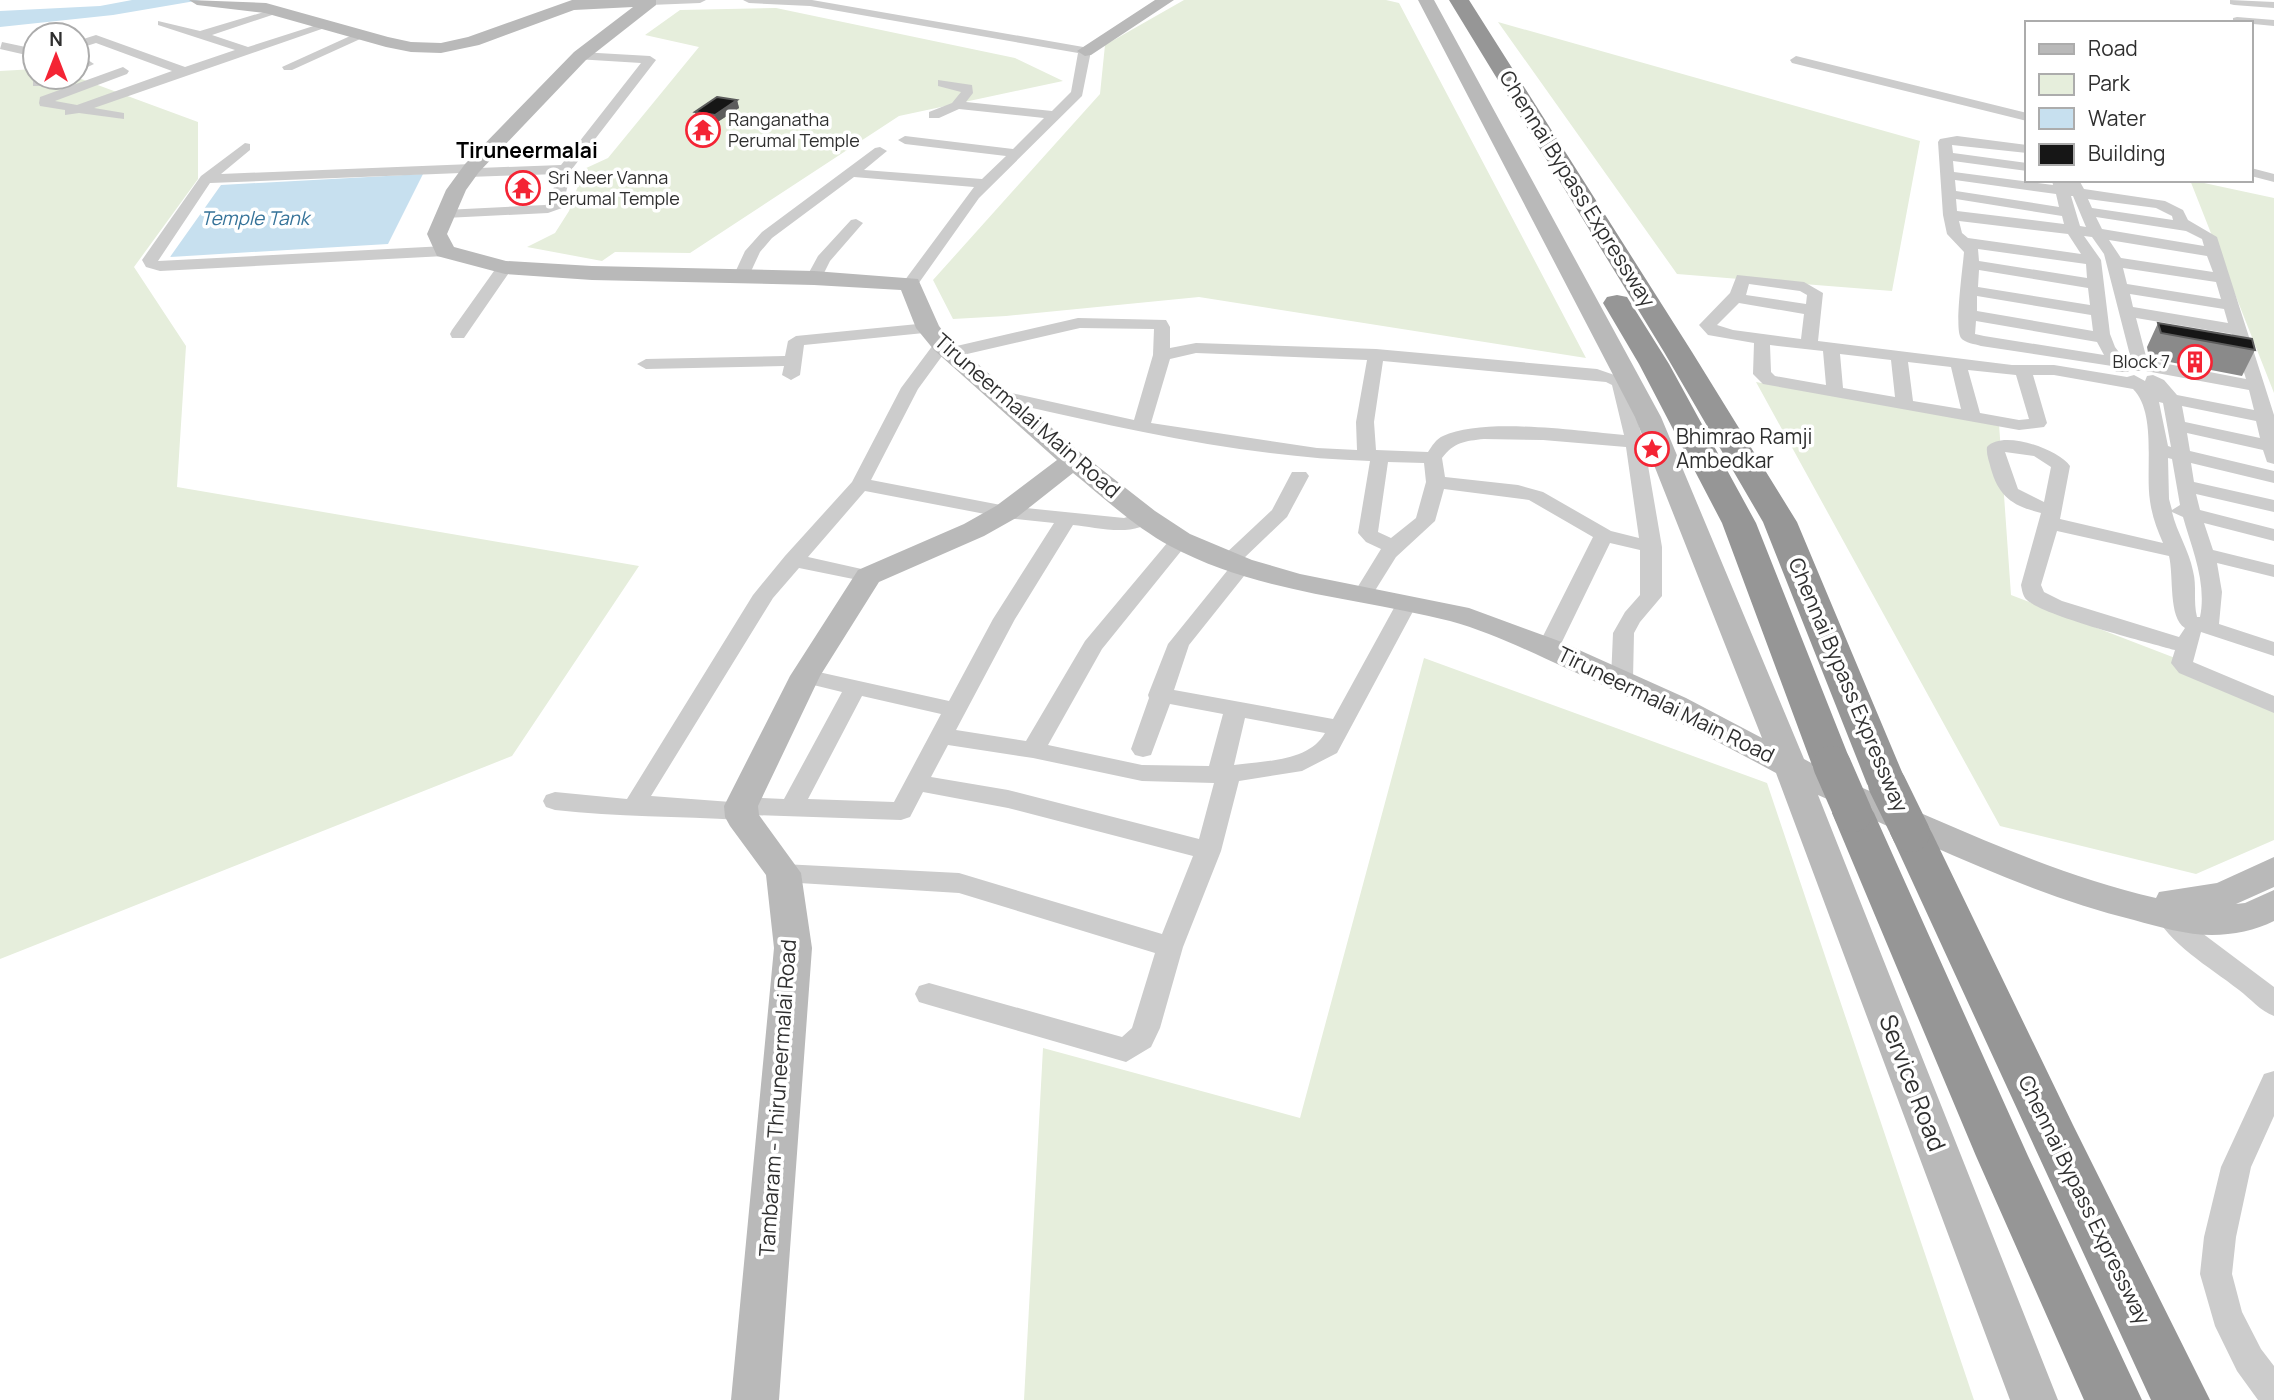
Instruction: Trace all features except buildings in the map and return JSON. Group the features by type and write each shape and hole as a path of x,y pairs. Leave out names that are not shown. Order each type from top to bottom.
{"highway":[{"name":"Chennai Bypass Expressway","path":"1443,4 1654,364 1739,523 1832,765 1911,833 2055,1141 2181,1400"},
{"name":"Chennai Bypass Expressway","path":"1443,4 1678,352 1780,522 1870,798 2002,1156 2113,1400"}],"main road":[{"path":"1085,51 1167,0"},
{"path":"204,1 278,11 411,47 441,48 473,41 572,5 650,2"},
{"path":"650,2 580,56 470,170 456,190 438,234 444,251 505,267 910,284"},
{"name":"Service Road","path":"1443,4 1648,417 1647,443 1790,766 2034,1400"},
{"name":"Tiruneermalai Main Road","path":"910,284 941,342 1073,460 1145,517 1180,540 1236,563 1295,582 1364,593 1459,614 1548,648 1622,679 1825,785 2048,880 2102,899 2164,908 2212,921 2252,916 2274,904"},
{"path":"741,808 805,676 868,576 974,530 1006,512 1073,460"},
{"name":"Tambaram - Thiruneermalai Road","path":"741,808 742,817 783,873 793,948 755,1400"},
{"name":"Tiruneermalai Main Road","path":"2164,908 2228,895 2274,870"}],"street":[{"path":"650,2 700,0"},
{"path":"749,0 810,3 1085,51 1077,93 974,195 910,284"},
{"path":"2237,21 2234,1 2274,5"},
{"path":"201,35 278,11"},
{"path":"2253,22 2274,23"},
{"path":"162,23 246,50"},
{"path":"76,110 246,50 335,26"},
{"path":"225,67 335,26"},
{"path":"288,67 363,35"},
{"path":"91,41 96,39 185,71"},
{"path":"2,46 21,50"},
{"path":"445,214 553,208 557,205 565,169 650,60 580,56"},
{"path":"1796,60 2025,117"},
{"path":"119,116 76,110 45,103 44,100 123,71"},
{"path":"942,83 968,88 958,105"},
{"path":"934,115 958,105 1054,116"},
{"path":"905,140 1016,153"},
{"path":"2025,149 1951,140 1945,142 1950,215 1955,234 1971,248 1967,334 1974,340 2086,359 2136,375"},
{"path":"245,147 206,179 150,260 152,264 444,251"},
{"path":"741,277 753,251 767,235 880,151"},
{"path":"1946,156 2025,166"},
{"path":"206,179 565,169"},
{"path":"852,173 985,184"},
{"path":"2253,173 2274,178"},
{"path":"1947,174 2025,182"},
{"path":"2028,182 2068,186 2165,205 2178,213 2180,221 2188,227 2209,237 2258,387 2267,418 2272,452 2175,425"},
{"path":"2068,186 2086,211 2115,262 2132,337 2136,375 2159,450 2161,506 2166,528 2184,575 2183,602 2187,620 2274,649"},
{"path":"2068,186 2069,213 2074,232 2095,273 2104,338 2136,375 2171,400 2267,418"},
{"path":"1949,194 2069,213"},
{"path":"2086,211 2188,227"},
{"path":"1950,215 2097,233 2214,252"},
{"path":"814,278 823,259 856,223"},
{"path":"1962,242 2095,273 2121,284 2230,305"},
{"path":"2115,262 2224,279"},
{"path":"1972,264 2095,273"},
{"path":"458,334 505,267"},
{"path":"1809,345 1815,293 1812,290 1755,278 1743,278 1737,298 1707,325 1708,329 1771,340 1809,345 1831,347 2022,371 2054,370 2136,375 2258,387"},
{"path":"1969,290 2099,311"},
{"path":"1779,310 1764,378 2019,425 2038,423 2022,371"},
{"path":"2126,311 2238,330"},
{"path":"1967,314 2104,338"},
{"path":"646,364 792,368 796,341 941,342 1065,328 1078,323 1141,323 1163,327 1162,355 1141,427"},
{"path":"2132,337 2157,341"},
{"path":"649,806 640,801 639,796 764,595 792,559 837,514 860,484 910,388 941,342"},
{"path":"1831,347 1835,392"},
{"path":"1162,355 1196,348 1376,354 1597,374 1620,383 1647,443 1652,547 1651,596 1625,623 1620,643 1622,679"},
{"path":"2222,353 2248,358"},
{"path":"1376,354 1365,422 1374,456 1368,533 1394,547"},
{"path":"1899,356 1905,404"},
{"path":"1958,363 1972,416"},
{"path":"998,395 1141,427 1317,454 1433,458"},
{"path":"2171,400 2185,486 2204,554 2212,598 2209,623 2198,624"},
{"path":"1364,593 1378,565 1410,530 1425,521 1436,482 1433,458 1448,441 1476,434 1647,443"},
{"path":"2159,450 2274,477"},
{"path":"1143,749 1159,695 1179,644 1236,563 1280,513 1299,476"},
{"path":"1436,482 1518,491 1536,496 1604,536 1652,547"},
{"path":"860,484 1006,512 1126,524 1145,517"},
{"path":"2185,486 2274,506"},
{"path":"2161,506 2274,535"},
{"path":"2177,552 2051,517 2031,584 2035,596 2055,606 2187,647"},
{"path":"555,801 614,808 649,806 901,811 1004,619 1067,519"},
{"path":"1548,648 1604,536"},
{"path":"1033,750 1093,646 1180,540"},
{"path":"2204,554 2274,571"},
{"path":"792,559 868,576"},
{"path":"943,736 1033,750 1142,773 1224,774 1294,765 1329,747 1407,603"},
{"path":"2198,624 2182,663 2187,668 2274,705"},
{"path":"805,676 956,710"},
{"path":"791,809 856,687"},
{"path":"1159,695 1341,728"},
{"path":"929,994 1126,1050 1141,1039 1170,947 1208,850 1236,709"},
{"path":"917,783 1008,799 1208,850"},
{"path":"783,873 959,883 1170,947"},
{"path":"2164,908 2178,928 2250,983 2274,1005"},
{"path":"2274,1083 2236,1167 2220,1237 2216,1274 2224,1306 2249,1360 2274,1394"}],"green space":[{"path":"1184,0 1386,0 1399,3 1586,358 1199,297 953,319 933,280 1100,94 1105,45"},
{"path":"776,8 1015,58 1063,81 899,116 690,253 615,252 602,261 527,247 555,233 569,211 584,169 608,158 699,47 645,35 680,10"},
{"path":"1498,22 1920,141 1892,291 1677,274"},
{"path":"21,70 21,91 91,91 91,83 198,122 198,179 134,267 186,346 177,487 639,566 512,756 0,959 0,71"},
{"path":"2191,182 2274,198 2274,393"},
{"path":"1756,382 1999,424 2011,595 2274,696 2274,840 2196,874 2000,826"},
{"path":"1424,658 1767,783 1974,1400 1024,1400 1043,1048 1300,1118"}],"water":[{"path":"132,0 201,0 113,15 56,21 21,21 21,25 0,27 0,11 100,6"},
{"name":"Temple Tank","path":"423,174 388,244 170,257 221,185"}],"place":[{"name":"Ranganatha Perumal Temple","path":"703,130"},
{"name":"Sri Neer Vanna Perumal Temple","path":"523,188"},
{"name":"Block 7","path":"2195,362"},
{"name":"Bhimrao Ramji Ambedkar","path":"1652,449"}],"district":[{"name":"Tiruneermalai","path":"527,151"}]}
